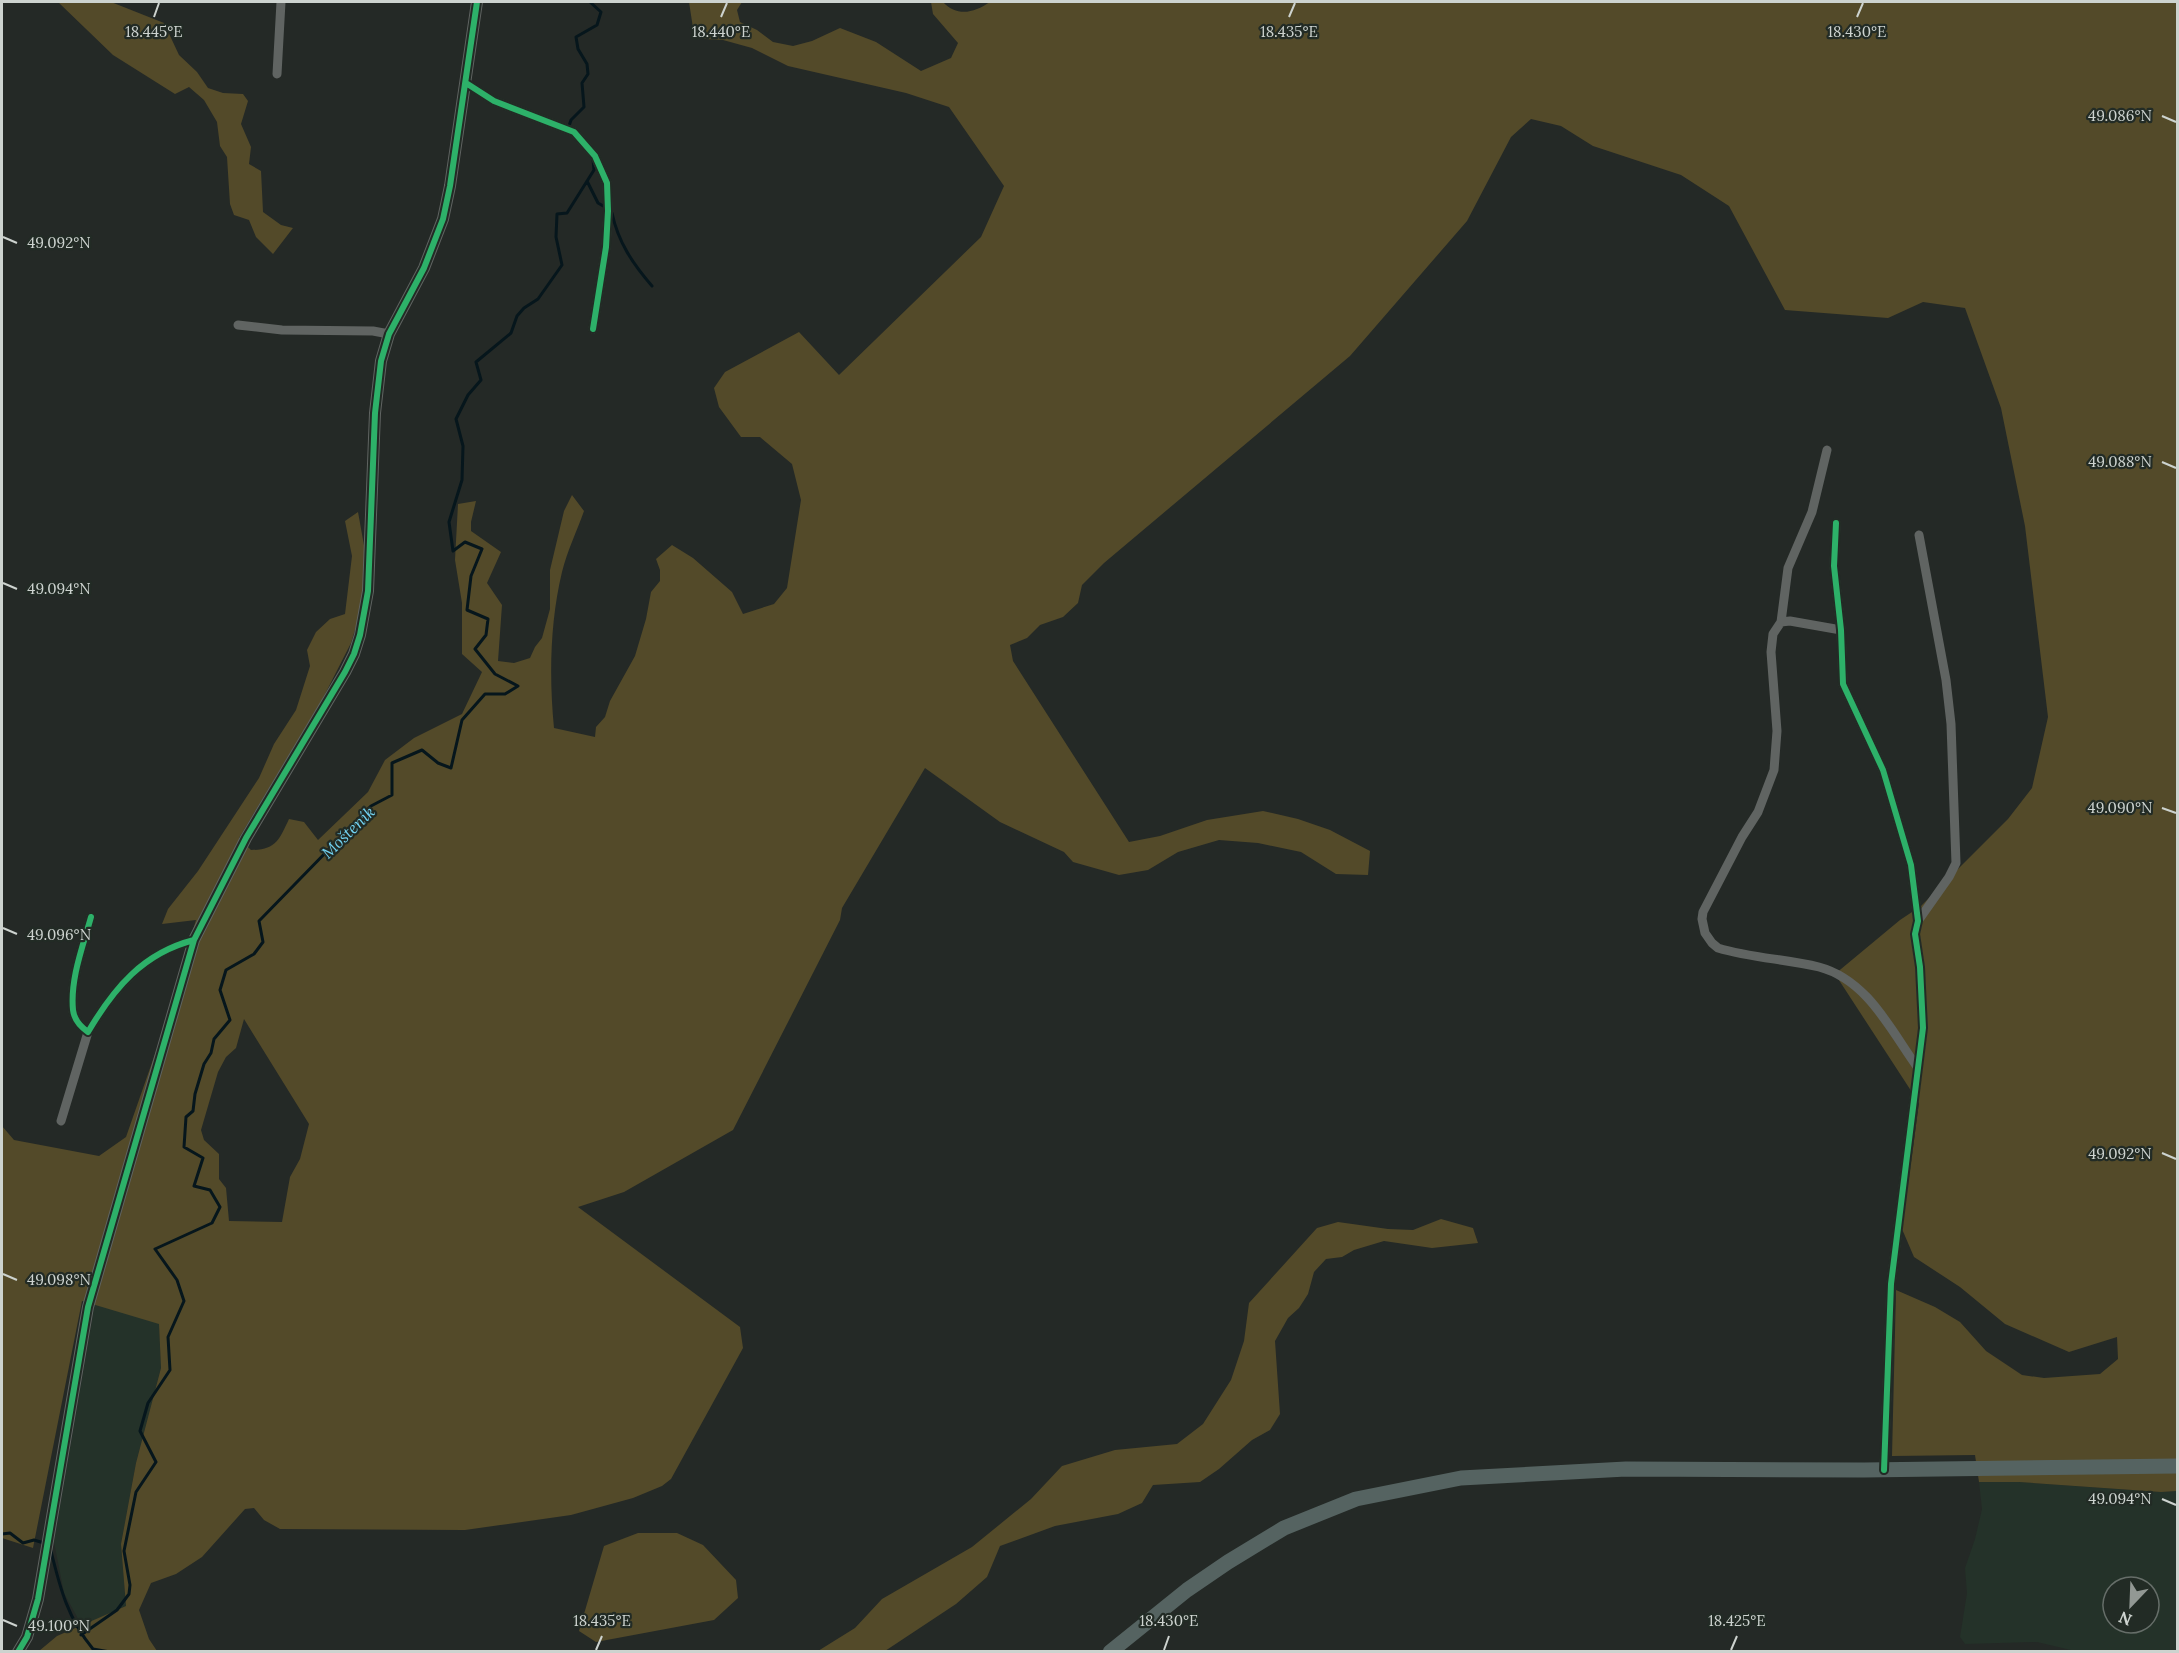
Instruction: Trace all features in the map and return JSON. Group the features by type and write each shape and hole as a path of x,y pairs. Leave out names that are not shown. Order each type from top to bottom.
{"main road":[{"path":"1110,1652 1187,1590 1284,1528 1356,1499 1461,1478 1626,1469 1884,1470 2178,1466"}],"street":[{"path":"277,74 281,2"},
{"path":"18,1652 27,1637 36,1608 49,1544 88,1307 194,939 246,838 354,654 360,635 368,591 376,400 381,362 389,334 424,268 440,229 450,186 477,2"},
{"path":"466,83 494,101 570,131 595,156 607,183 608,209 606,247 592,329"},
{"path":"238,325 282,330 373,331 389,334"},
{"path":"1827,450 1812,512 1788,568 1781,622 1773,634 1771,652 1777,731 1774,770 1758,812 1742,837 1703,912 1703,927 1708,938 1718,948 1822,968 1850,982 1862,992 1884,1019 1918,1068"},
{"path":"1836,523 1834,566 1841,630 1843,684 1883,770 1911,865 1918,921 1915,934 1920,967 1923,1028 1891,1284 1884,1470"},
{"path":"1918,921 1949,877 1956,863 1952,724 1919,535"},
{"path":"1781,622 1790,621 1841,630"},
{"path":"88,1032 80,1026 73,1011 75,977 91,917"},
{"path":"61,1121 88,1032 115,991 135,970 173,945 194,939"}],"shaded area":[{"path":"58,2 111,2 164,23 179,55 197,72 208,88 223,93 243,94 248,101 241,124 251,147 249,164 261,171 263,212 281,225 293,228 273,254 256,237 249,220 234,215 230,204 227,157 220,146 217,122 204,100 189,87 175,94 113,55"},
{"path":"689,2 742,2 737,10 740,22 757,30 773,42 793,46 812,41 840,28 876,42 921,71 951,58 958,43 933,14 931,2 943,2 954,10 966,12 978,9 990,2 2177,2 2177,1491 2161,1492 2019,1482 1979,1482 1975,1455 1892,1456 1896,1290 1935,1307 1960,1322 1986,1351 2022,1375 2044,1378 2100,1374 2118,1359 2117,1337 2069,1352 2005,1324 1960,1287 1914,1257 1902,1229 1919,1103 1835,974 1900,920 1921,906 2008,819 2032,788 2048,717 2025,526 2001,408 1965,308 1923,302 1888,318 1785,310 1729,206 1681,175 1593,146 1561,126 1531,119 1511,137 1467,221 1350,356 1104,563 1082,585 1078,603 1063,617 1040,625 1027,638 1010,645 1013,661 1129,842 1160,836 1207,820 1263,811 1298,819 1330,830 1370,851 1368,875 1336,874 1301,852 1258,843 1219,840 1178,852 1148,870 1119,875 1073,862 1064,852 1000,822 925,768 842,908 840,920 733,1130 624,1192 578,1207 740,1327 743,1348 671,1479 662,1486 633,1498 571,1515 465,1530 280,1529 264,1520 254,1508 245,1509 202,1557 176,1574 151,1583 139,1610 149,1639 157,1651 39,1651 57,1636 126,1606 121,1544 136,1463 161,1368 159,1324 82,1301 33,1548 2,1538 2,1126 14,1140 99,1156 126,1137 162,1034 196,920 162,924 168,909 198,871 259,778 274,744 296,710 310,666 307,650 316,632 330,619 345,614 352,556 345,521 358,512 367,562 364,600 351,643 322,700 239,838 251,850 266,848 276,842 289,819 304,822 318,840 368,792 385,760 414,738 462,714 482,672 462,654 462,603 455,560 458,504 476,501 471,531 501,552 487,583 502,605 498,661 514,663 530,658 542,638 550,609 550,570 564,511 572,495 584,511 564,564 555,610 551,669 554,728 595,737 596,727 605,717 610,701 635,656 651,592 660,581 660,570 656,559 672,545 693,558 732,592 743,614 774,604 787,588 801,500 792,464 760,437 741,437 719,407 714,388 725,372 799,332 839,375 981,237 1004,186 949,107 906,93 788,66 752,48 723,40 705,39 693,28","holes":["244,1019 309,1124 300,1159 290,1177 282,1222 229,1221 226,1188 219,1179 219,1154 204,1140 201,1130 218,1072 226,1057 236,1048"]},
{"path":"1441,1219 1473,1228 1478,1243 1432,1248 1384,1241 1354,1250 1342,1257 1326,1259 1314,1272 1308,1294 1299,1308 1288,1318 1275,1341 1280,1414 1270,1430 1252,1440 1219,1469 1200,1482 1153,1485 1142,1503 1118,1514 1055,1526 1000,1546 987,1577 956,1604 885,1651 818,1651 855,1628 882,1599 972,1547 1031,1499 1062,1466 1115,1450 1177,1444 1203,1424 1231,1380 1244,1341 1249,1303 1317,1228 1338,1222 1413,1230"},
{"path":"95,1303 159,1323 161,1368 136,1463 121,1544 126,1606 82,1626 64,1593 54,1542"},
{"path":"1979,1482 2019,1482 2161,1492 2177,1491 2177,1651 2075,1651 2037,1642 1965,1644 1960,1637 1967,1593 1965,1568 1982,1509"},
{"path":"638,1533 677,1533 703,1545 736,1580 738,1598 714,1620 596,1642 579,1631 604,1546"}],"waterway":[{"name":"Mošteník","path":"571,128 569,126 571,120 584,107 582,83 588,74 587,64 578,49 576,37 597,25 601,12 590,2"},
{"name":"Mošteník","path":"81,1635 117,1610 129,1594 130,1585 124,1551 136,1492 156,1462 140,1431 148,1403 170,1370 168,1337 184,1301 177,1280 155,1249 212,1223 220,1207 210,1190 194,1186 203,1158 184,1147 186,1117 193,1111 195,1094 204,1064 211,1053 214,1039 230,1020 220,990 226,970 254,954 263,942 259,921 371,806 392,795 392,763 422,750 438,763 451,768 462,720 485,694 505,694 518,686 495,674 475,649 486,635 488,619 467,610 471,576 482,549 465,542 453,551 449,522 462,480 463,446 456,419 468,395 481,380 476,362 511,333 517,316 524,308 538,299 562,265 556,237 557,214 567,213 594,170 593,159"},
{"path":"587,181 598,203 605,207"},
{"path":"612,213 618,234 627,252 652,286"},
{"path":"2,1534 10,1533 23,1543 34,1540 44,1543"},
{"path":"51,1551 71,1615 84,1638 93,1649 110,1652"}],"cycle path":[{"path":"18,1652 27,1637 38,1599 88,1307 194,940 246,838 345,672 360,635 368,591 375,413 381,361 389,334 424,268 443,219 450,186 477,2"},
{"path":"466,83 494,101 574,132 595,156 607,183 608,211 606,247 593,329"},
{"path":"1836,523 1834,566 1841,630 1843,684 1883,770 1911,865 1918,921 1915,934 1920,967 1923,1028 1891,1284 1884,1470"},
{"path":"91,917 73,986 75,1017 88,1032 108,1001 132,974 160,954 194,940"}]}
